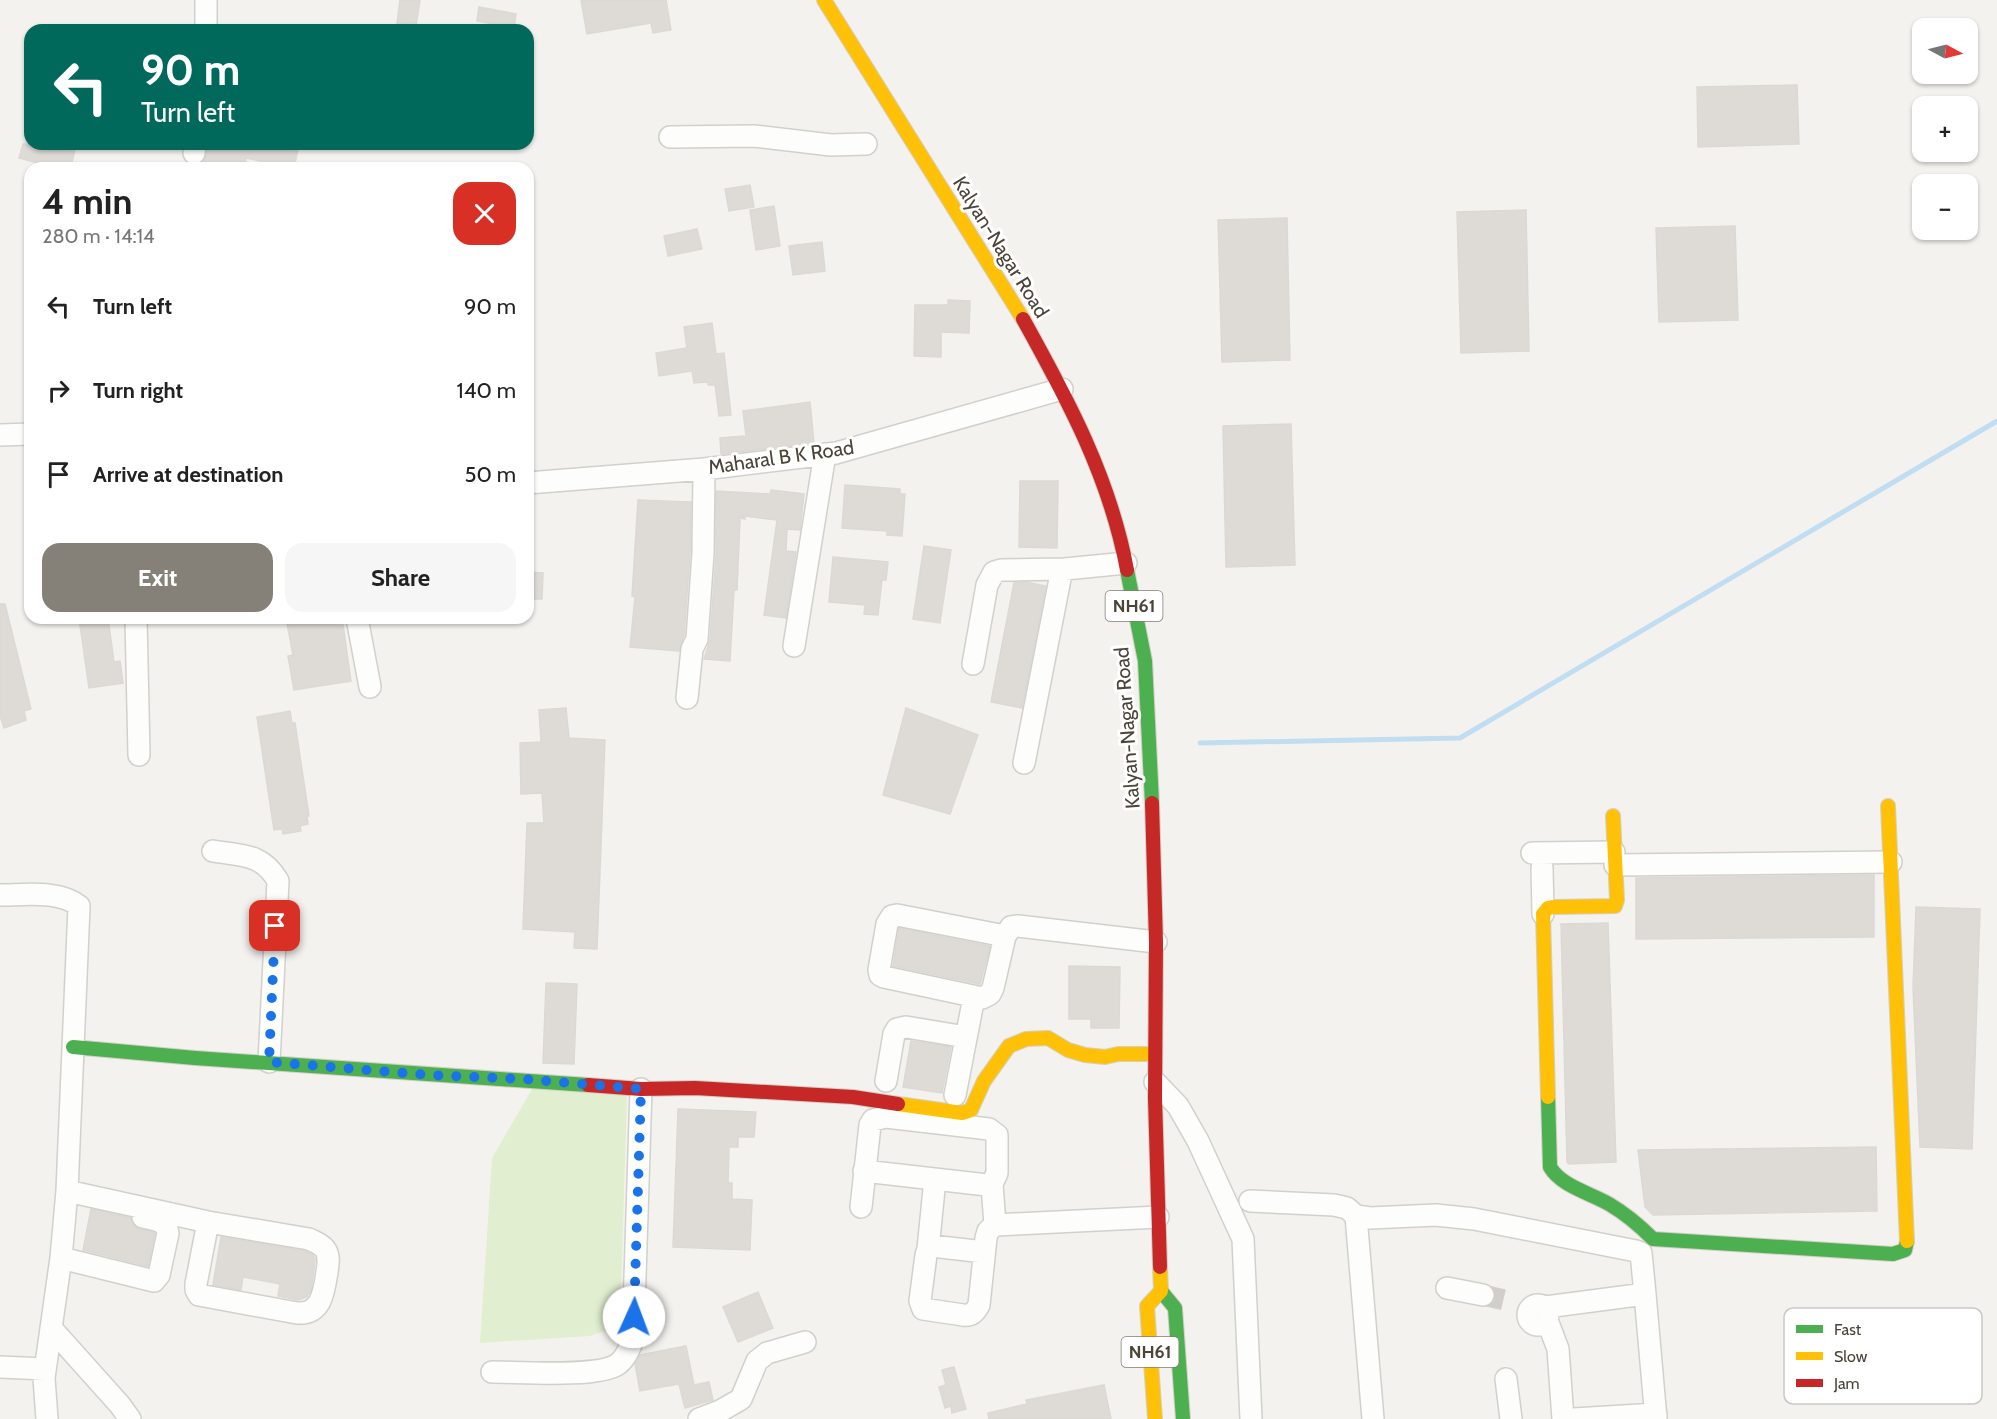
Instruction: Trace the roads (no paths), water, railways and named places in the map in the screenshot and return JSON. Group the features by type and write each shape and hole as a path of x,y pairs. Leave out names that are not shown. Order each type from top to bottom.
{"main road":[{"name":"Kalyan-Nagar Road","path":"824,0 1014,302 1062,389 1103,479 1126,563 1145,661 1152,800 1156,942 1155,1082 1161,1291"},
{"path":"1613,816 1617,900 1615,906 1554,907 1548,908 1544,914 1550,1167 1555,1176 1608,1203 1634,1220 1653,1239 1893,1254 1905,1250 1907,1239 1888,806"},
{"path":"73,1047 641,1089 695,1088 853,1097 962,1113 971,1110 984,1081 1010,1046 1026,1039 1048,1038 1068,1050 1085,1055 1105,1057 1118,1054 1155,1054"},
{"path":"1161,1291 1175,1308 1183,1419"},
{"name":"NH61","path":"1155,1419 1147,1306 1161,1291"}],"street":[{"path":"206,0 206,24"},
{"path":"670,137 754,136 831,145 866,144"},
{"name":"Maharal B K Road","path":"534,483 704,469 836,453 1062,389"},
{"path":"0,435 24,434"},
{"path":"794,646 825,454"},
{"path":"687,698 692,650 697,639 703,553 704,469"},
{"path":"973,664 987,585 994,572 1065,569 1126,563"},
{"path":"1024,763 1061,574 1065,569"},
{"path":"136,624 139,755"},
{"path":"358,624 370,687"},
{"path":"213,851 261,860 271,869 278,881 269,1062"},
{"path":"1544,914 1537,861 1614,858 1891,862"},
{"path":"0,895 55,896 71,899 79,906 66,1197 62,1258 45,1369 47,1419"},
{"path":"1005,936 897,915 889,918 880,975 982,998 990,994 1005,936 1011,927 1156,942"},
{"path":"955,1095 974,997"},
{"path":"886,1081 894,1034 897,1029 906,1027 966,1037"},
{"path":"1155,1082 1178,1106 1198,1141 1243,1239 1251,1419"},
{"path":"492,1372 598,1372 617,1364 627,1353 633,1340 641,1089"},
{"path":"861,1207 870,1125 878,1118 886,1117 994,1131 997,1135 997,1173 992,1184 995,1225"},
{"path":"864,1171 992,1184"},
{"path":"935,1179 921,1305 923,1310 963,1316 969,1316 975,1312 979,1305 988,1231 995,1225 1158,1217"},
{"path":"66,1197 309,1239 319,1243 326,1250 328,1258 323,1297 318,1305 311,1312 304,1314 199,1295 196,1284 208,1222"},
{"path":"62,1258 154,1281 159,1275 168,1233 164,1222 66,1197"},
{"path":"1250,1201 1334,1205 1347,1208 1356,1216 1370,1218 1436,1215 1474,1219 1641,1253 1656,1417 1574,1419"},
{"path":"1356,1216 1373,1419"},
{"path":"928,1249 932,1246 984,1252"},
{"path":"1447,1288 1483,1295"},
{"path":"1563,1419 1558,1349 1535,1309 1645,1294"},
{"path":"51,1328 120,1404 130,1419"},
{"path":"699,1419 741,1400 757,1361 767,1353 805,1342"},
{"path":"0,1367 45,1369"},
{"path":"33,1419 32,1386 37,1376 45,1369"},
{"path":"1506,1379 1510,1419"}],"waterway":[{"path":"1200,743 1460,738 1997,421"}],"tunnel":[{"path":"1483,1295 1513,1302"}]}
